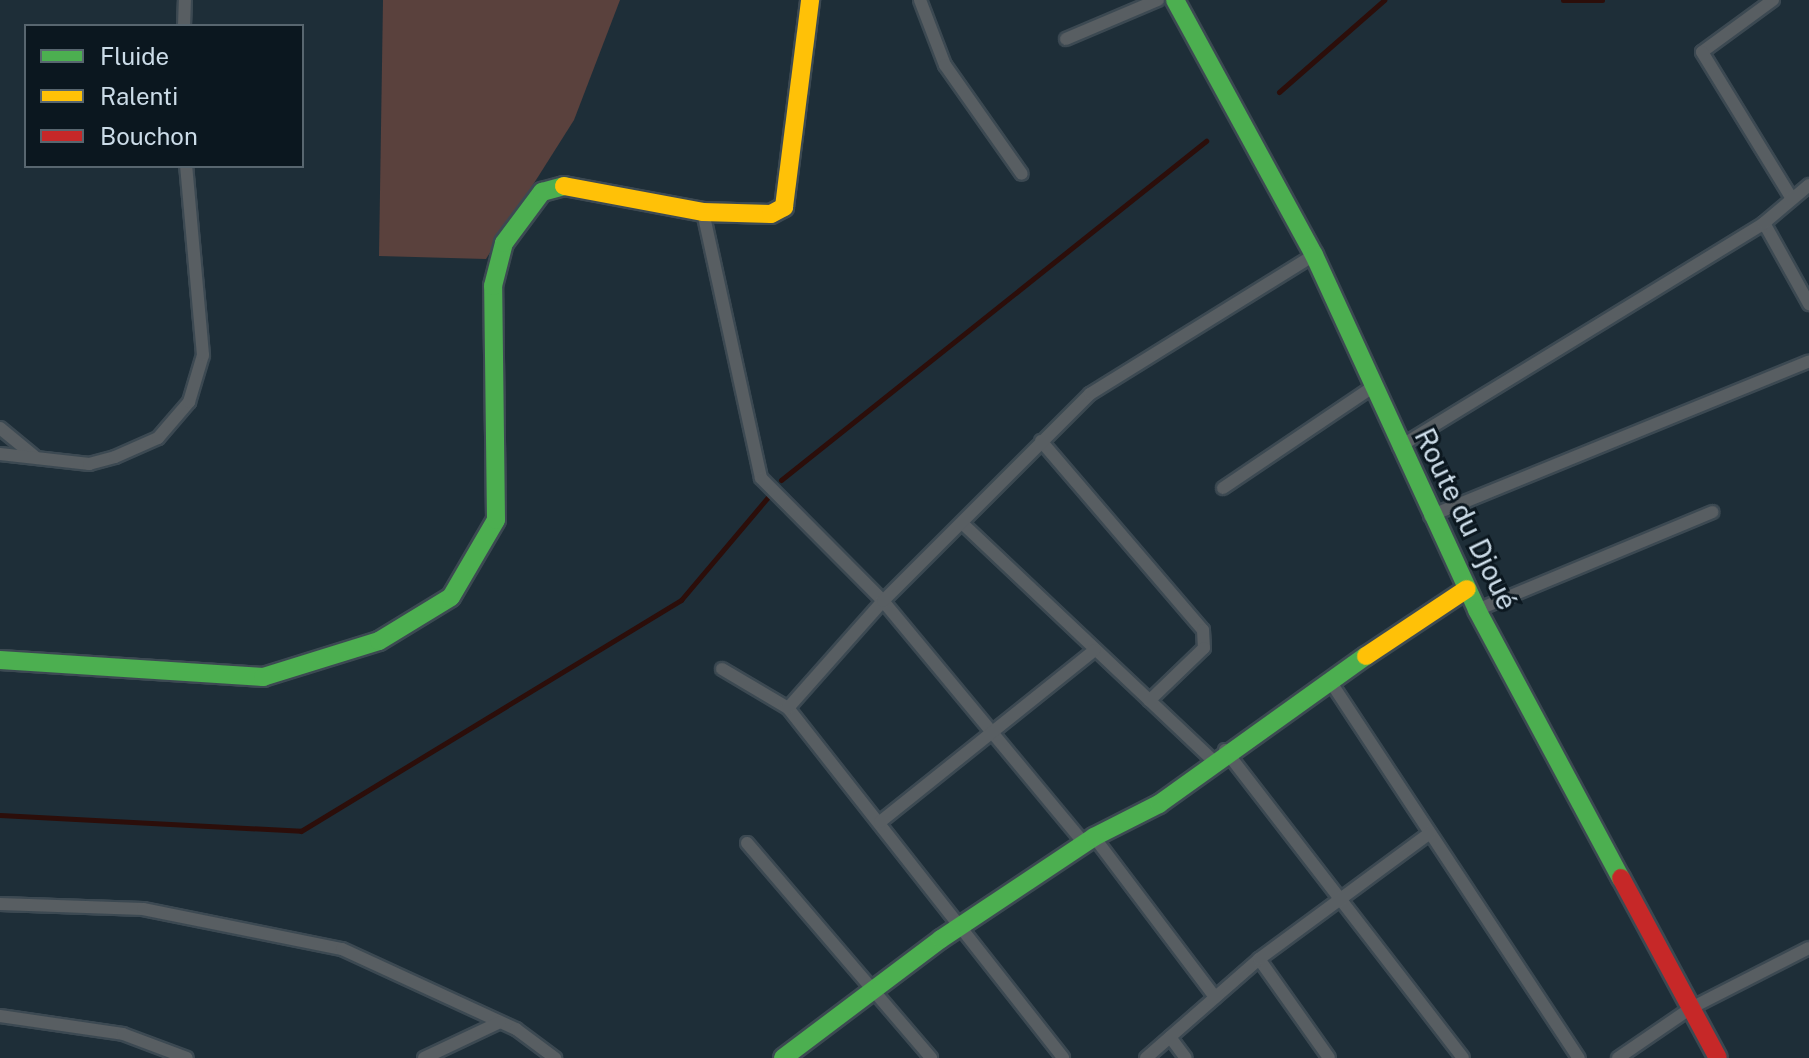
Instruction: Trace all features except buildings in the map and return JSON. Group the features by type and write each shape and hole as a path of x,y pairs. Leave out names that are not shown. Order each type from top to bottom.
{"street":[{"path":"184,24 185,0"},
{"path":"0,660 263,677 379,641 421,620 451,597 496,520 493,286 504,243 542,192 558,185 703,212 771,214 791,193 810,0"},
{"path":"920,0 945,65 1022,174"},
{"path":"1066,39 1158,0"},
{"name":"Route du Djoué","path":"1175,0 1314,255 1371,388 1477,610 1718,1058"},
{"path":"1773,0 1712,40 1703,63 1792,199"},
{"path":"0,454 89,464 135,451 189,402 203,355 186,168"},
{"path":"1399,447 1764,223 1809,185"},
{"path":"703,212 755,465 883,601 994,734 1090,840 1215,997"},
{"path":"1764,223 1809,304"},
{"path":"788,708 883,601 1090,394 1314,255"},
{"path":"1430,516 1809,361"},
{"path":"1223,488 1371,388"},
{"path":"0,428 35,457"},
{"path":"1041,441 1203,630 1204,648 1149,701"},
{"path":"1477,610 1712,512"},
{"path":"962,523 1149,701 1221,757 1338,897 1463,1058"},
{"path":"783,1058 963,924 1221,757 1467,589"},
{"path":"880,822 994,734 1095,650"},
{"path":"722,669 788,708 963,924 1063,1058"},
{"path":"1330,681 1579,1058"},
{"path":"1146,1058 1259,959 1338,897 1430,833"},
{"path":"747,843 931,1058"},
{"path":"0,904 143,909 272,932 342,949 500,1022 555,1058"},
{"path":"1618,1058 1691,1008 1809,948"},
{"path":"1259,959 1329,1058"},
{"path":"0,1016 123,1034 187,1058"},
{"path":"424,1058 500,1022"},
{"path":"1170,1037 1186,1058"}],"shaded area":[{"path":"383,0 620,0 574,120 486,259 379,256"}],"waterway":[{"path":"1279,92 1384,0"},
{"path":"1563,0 1602,0"},
{"path":"781,480 1206,141"},
{"path":"0,815 301,831 681,600 768,497"}],"traffic: fast":[{"path":"1175,0 1314,255 1477,610 1621,878"},
{"path":"0,660 263,677 379,641 451,597 496,520 493,286 504,243 542,192 564,186"},
{"path":"783,1058 941,939 1094,837 1159,804 1366,656"}],"traffic: slow":[{"path":"564,186 703,212 771,214 784,207 810,0"},
{"path":"1366,656 1467,589"}],"traffic: jam":[{"path":"1621,878 1718,1058"}]}
